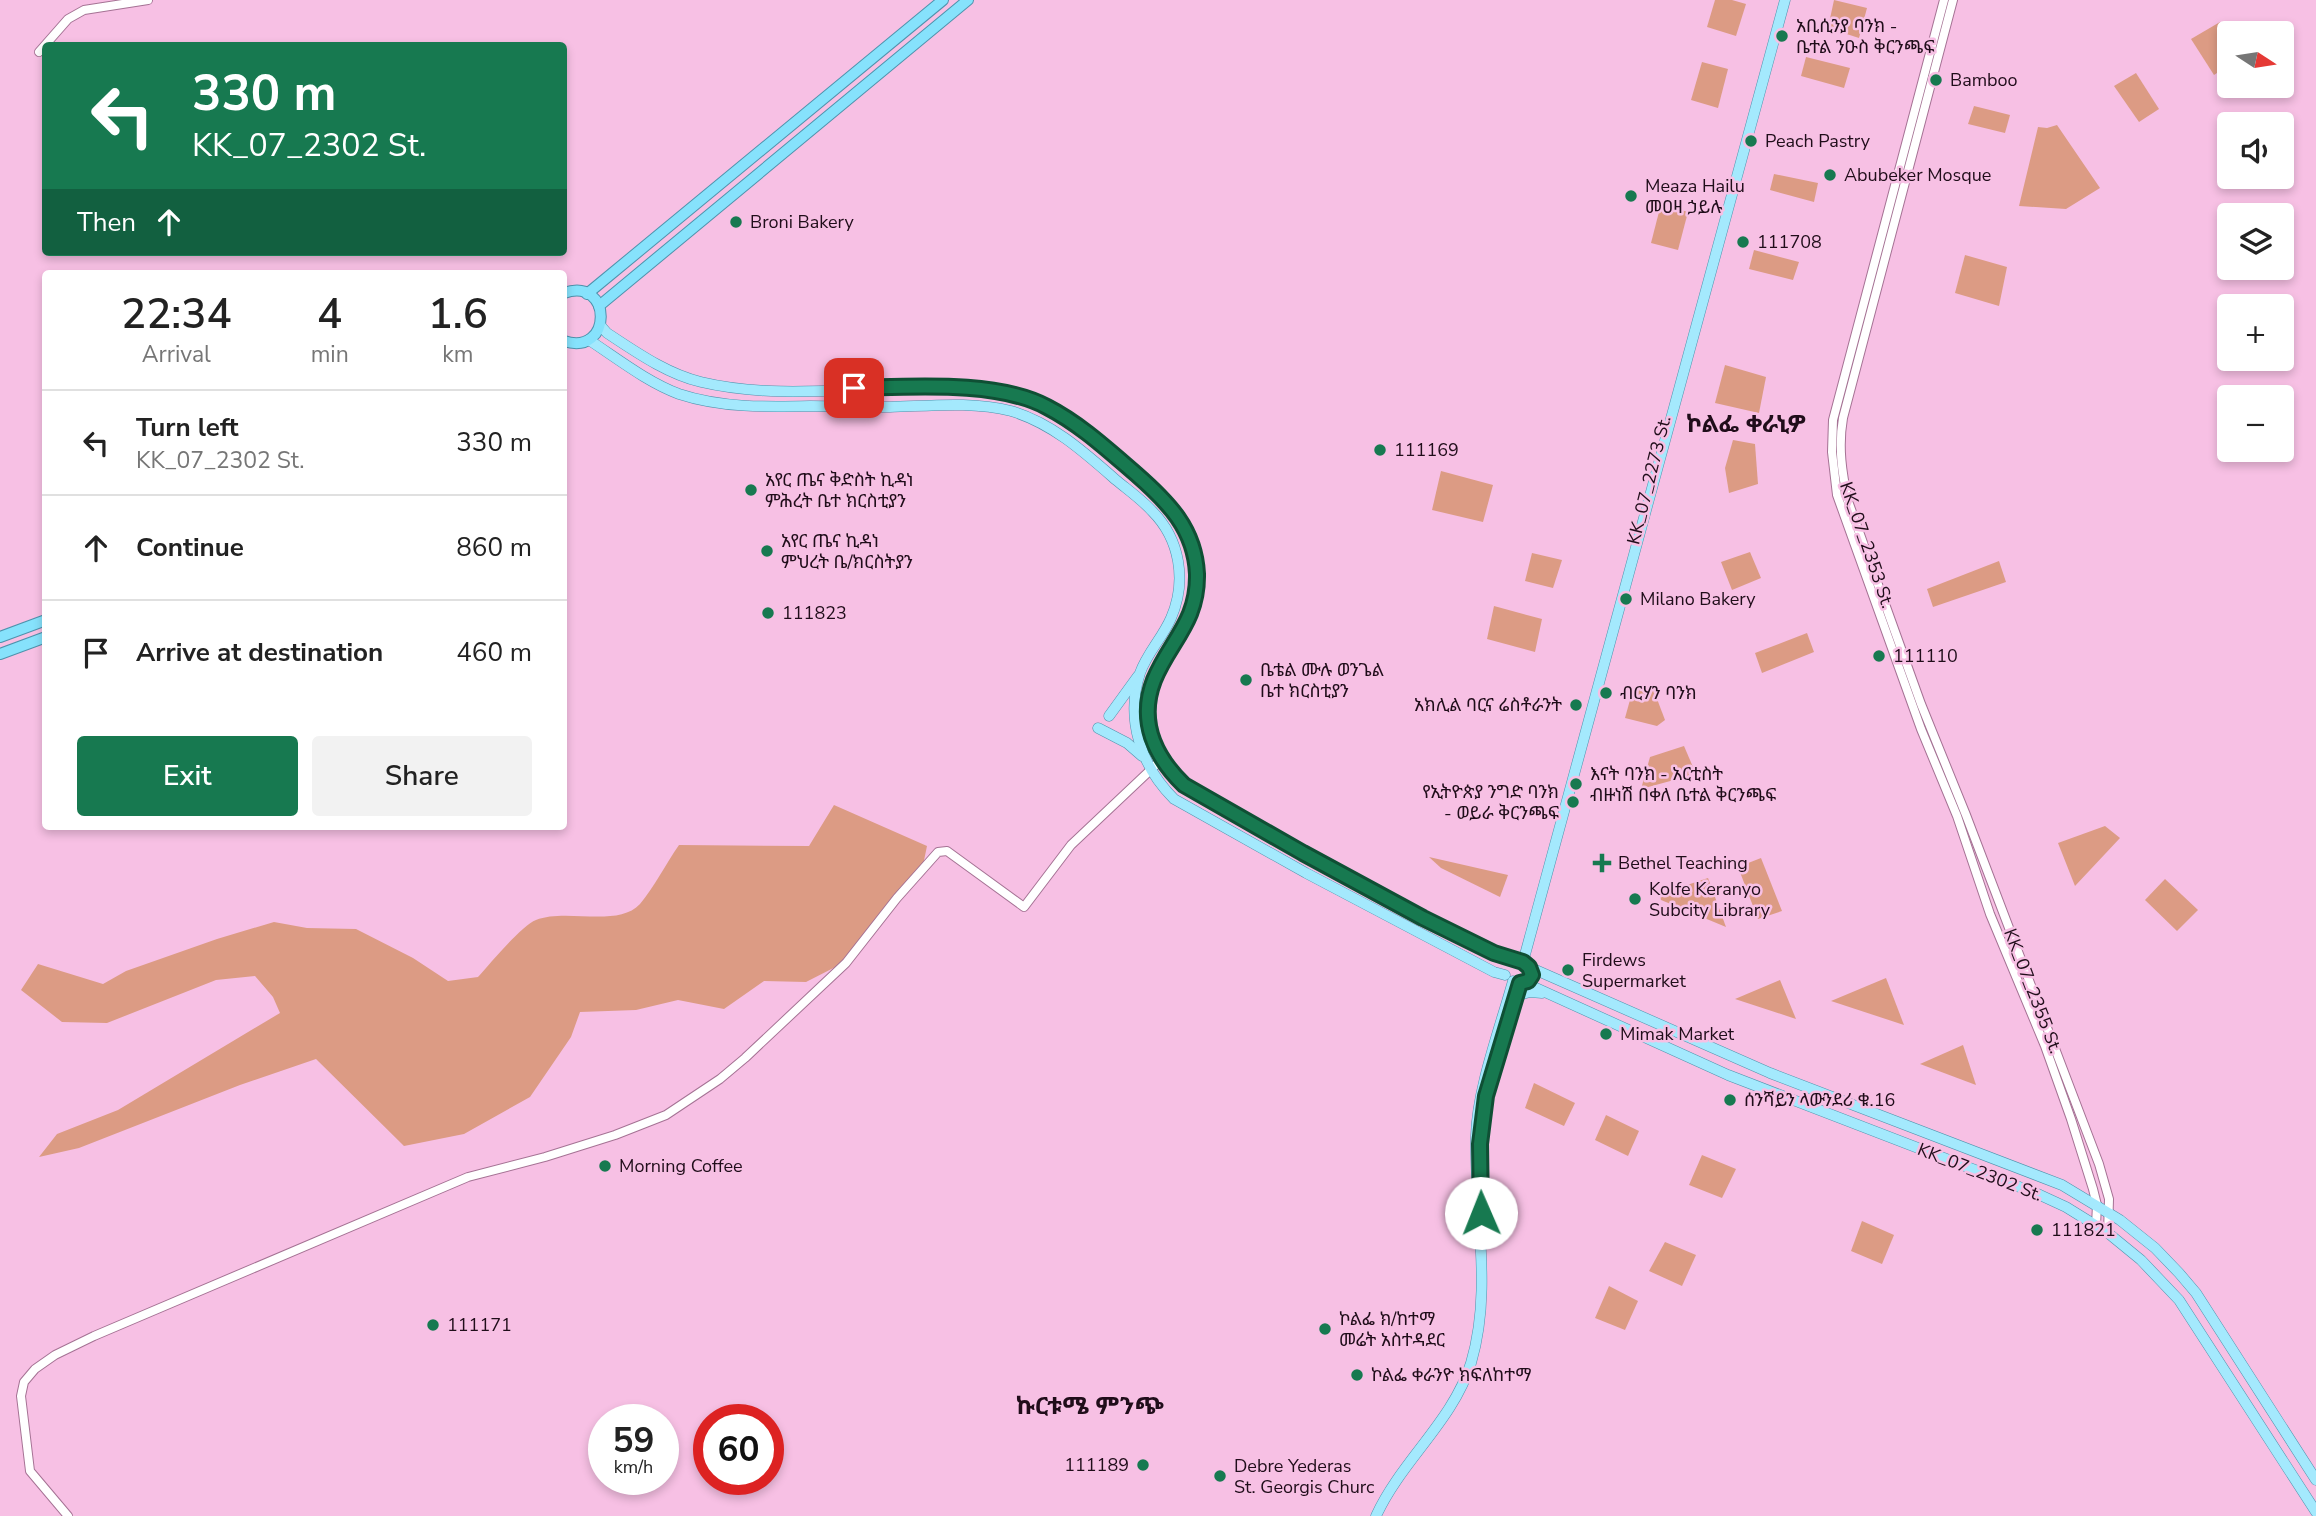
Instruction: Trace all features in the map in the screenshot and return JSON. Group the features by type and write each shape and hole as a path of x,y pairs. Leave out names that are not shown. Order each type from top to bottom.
{"highway":[{"path":"587,293 943,0"},
{"path":"599,306 968,0"},
{"path":"567,292 572,290 587,293 599,306 601,315 600,325 589,340 580,343 567,341"},
{"path":"0,637 42,621"},
{"path":"0,654 42,638"}],"main road":[{"name":"KK_07_2273 St.","path":"1523,949 1668,408 1783,0"},
{"name":"KK_07_2302 St.","path":"600,325 607,333 667,370 702,382 773,390 934,387 980,389 1046,406 1074,423 1102,444 1167,502 1179,517 1193,547 1197,575 1192,610 1183,632 1154,681 1149,698 1150,731 1155,748 1161,760 1184,785 1344,876 1541,973 1770,1073 2062,1185 2096,1205 2155,1248 2196,1293 2316,1480"},
{"name":"KK_07_2302 St.","path":"589,340 664,387 703,400 778,407 969,405 1012,412 1046,425 1139,499 1167,528 1180,567 1178,599 1171,619 1140,673 1135,715 1138,740 1150,771 1174,799 1513,983 1549,993 1728,1075 2040,1195 2096,1225 2141,1260 2179,1300 2316,1511"},
{"path":"1109,716 1140,673"},
{"path":"1098,728 1126,743 1144,757"},
{"path":"1523,949 1516,961 1504,965 1513,983 1530,992 1549,993"},
{"path":"1516,961 1523,949"},
{"path":"1523,949 1529,963 1541,973"},
{"path":"1513,983 1532,975 1516,961"},
{"path":"1378,1516 1466,1389 1482,1331 1486,1300 1480,1193 1481,1127 1513,983"},
{"path":"1378,1516 1387,1494 1452,1403 1471,1364 1481,1312 1476,1134 1488,1073 1513,983"}],"street":[{"path":"48,42 68,19 84,10 148,0"},
{"name":"KK_07_2353 St.","path":"1944,0 1833,420 1832,452 1837,495 1849,531 1921,729 1960,825 1990,914"},
{"name":"KK_07_2353 St.","path":"1953,0 1843,418 1841,467 1848,501 1876,572 1921,704 2004,917"},
{"path":"39,52 42,49"},
{"path":"68,1516 30,1471 21,1396 24,1382 35,1369 55,1355 468,1177 545,1157 615,1135 666,1115 720,1079 745,1058 846,963 897,898 938,852 947,851 1024,907 1071,845 1161,760"},
{"name":"KK_07_2355 St.","path":"1990,914 2050,1059 2091,1180 2096,1205 2096,1225"},
{"name":"KK_07_2355 St.","path":"2004,917 2108,1190 2108,1233"}],"shaded area":[{"path":"1715,0 1732,0 1746,4 1736,36 1707,27"},
{"path":"1834,0 1867,8 1859,38 1828,28"},
{"path":"2217,24 2217,73 2214,75 2191,39"},
{"path":"1806,57 1850,68 1844,88 1801,76"},
{"path":"1702,62 1728,69 1718,108 1691,100"},
{"path":"2136,73 2159,109 2139,122 2114,86"},
{"path":"1974,106 2010,115 2005,133 1968,124"},
{"path":"2057,125 2100,188 2066,209 2019,206 2038,127"},
{"path":"1774,174 1818,183 1814,202 1770,190"},
{"path":"1661,204 1688,212 1678,250 1651,243"},
{"path":"1754,250 1799,262 1793,280 1749,269"},
{"path":"1965,255 2007,267 1999,306 1955,293"},
{"path":"1725,365 1766,377 1759,413 1715,403"},
{"path":"1733,440 1755,444 1758,484 1729,493 1725,468"},
{"path":"1441,471 1493,485 1483,522 1432,510"},
{"path":"1750,552 1761,578 1732,590 1721,562"},
{"path":"1532,553 1562,560 1553,588 1525,581"},
{"path":"1999,561 2006,582 1933,607 1927,589"},
{"path":"1494,606 1542,619 1535,652 1487,639"},
{"path":"1807,633 1814,652 1762,673 1755,653"},
{"path":"1633,689 1654,691 1665,720 1657,726 1625,718"},
{"path":"1684,746 1696,774 1641,789 1650,757"},
{"path":"834,805 927,846 921,875 853,958 806,982 764,981 724,1009 678,1000 636,1010 580,1012 571,1037 530,1097 464,1134 404,1146 316,1059 240,1085 79,1148 39,1157 57,1134 118,1110 280,1013 273,997 255,976 216,980 107,1023 62,1022 21,990 38,964 103,984 126,971 274,922 307,928 356,929 413,958 448,981 478,977 514,937 536,920 562,916 619,915 630,911 645,898 679,845 809,846"},
{"path":"2105,826 2120,838 2075,886 2058,843"},
{"path":"1429,857 1508,875 1500,897 1441,868"},
{"path":"1761,858 1782,911 1758,919 1738,867"},
{"path":"1708,878 1726,927 1661,900 1660,894"},
{"path":"2165,879 2198,910 2177,931 2145,900"},
{"path":"1886,978 1904,1025 1831,1001"},
{"path":"1780,980 1796,1019 1735,999"},
{"path":"1963,1045 1976,1085 1920,1064"},
{"path":"1534,1083 1575,1103 1564,1126 1525,1108"},
{"path":"1606,1115 1639,1131 1628,1156 1595,1140"},
{"path":"1702,1155 1736,1169 1722,1198 1689,1185"},
{"path":"1862,1221 1894,1235 1882,1264 1851,1251"},
{"path":"1665,1242 1696,1255 1682,1286 1649,1271"},
{"path":"1609,1286 1638,1301 1625,1330 1595,1318"}],"place":[{"name":"አቢሲንያ ባንክ - ቤተል ንዑስ ቅርንጫፍ","path":"1782,36"},
{"name":"Bamboo","path":"1936,80"},
{"name":"Peach Pastry","path":"1751,141"},
{"name":"Abubeker Mosque","path":"1830,175"},
{"name":"Meaza Hailu መዐዛ ኃይሉ","path":"1631,196"},
{"name":"Broni Bakery","path":"736,222"},
{"name":"111708","path":"1743,242"},
{"name":"111169","path":"1380,450"},
{"name":"አየር ጤና ቅድስት ኪዳነ ምሕረት ቤተ ክርስቲያን","path":"751,490"},
{"name":"አየር ጤና ኪዳነ ምህረት ቤ/ክርስትያን","path":"767,551"},
{"name":"Milano Bakery","path":"1626,599"},
{"name":"111823","path":"768,613"},
{"name":"111110","path":"1879,656"},
{"name":"ቤቴል ሙሉ ወንጌል ቤተ ክርስቲያን","path":"1246,680"},
{"name":"ብርሃን ባንክ","path":"1606,693"},
{"name":"አክሊል ባርና ሬስቶራንት","path":"1576,705"},
{"name":"እናት ባንክ - አርቲስት ብዙነሽ በቀለ ቤተል ቅርንጫፍ","path":"1576,784"},
{"name":"የኢትዮጵያ ንግድ ባንክ - ወይራ ቅርንጫፍ","path":"1573,802"},
{"name":"Bethel Teaching","path":"1602,863"},
{"name":"Kolfe Keranyo Subcity Library","path":"1635,899"},
{"name":"Firdews Supermarket","path":"1568,970"},
{"name":"Mimak Market","path":"1606,1034"},
{"name":"ሰንሻይን ላውንደሪ ቁ.16","path":"1730,1100"},
{"name":"Morning Coffee","path":"605,1166"},
{"name":"111821","path":"2037,1230"},
{"name":"111171","path":"433,1325"},
{"name":"ኮልፌ ክ/ከተማ መሬት አስተዳደር","path":"1325,1329"},
{"name":"ኮልፌ ቀራንዮ ክፍለከተማ","path":"1357,1375"},
{"name":"111189","path":"1143,1465"},
{"name":"Debre Yederas St. Georgis Churc","path":"1220,1476"}],"district":[{"name":"ኮልፌ ቀራኒዎ","path":"1746,424"},
{"name":"ኩርቱሜ ምንጭ","path":"1090,1406"}],"route":[{"path":"854,388 980,389 1029,400 1046,406 1074,423 1121,460 1167,502 1179,517 1193,547 1197,575 1192,610 1183,632 1154,681 1149,698 1150,731 1161,760 1184,785 1303,853 1423,918 1529,967 1532,975 1528,981 1520,983 1486,1096 1480,1144 1481,1213"}]}
